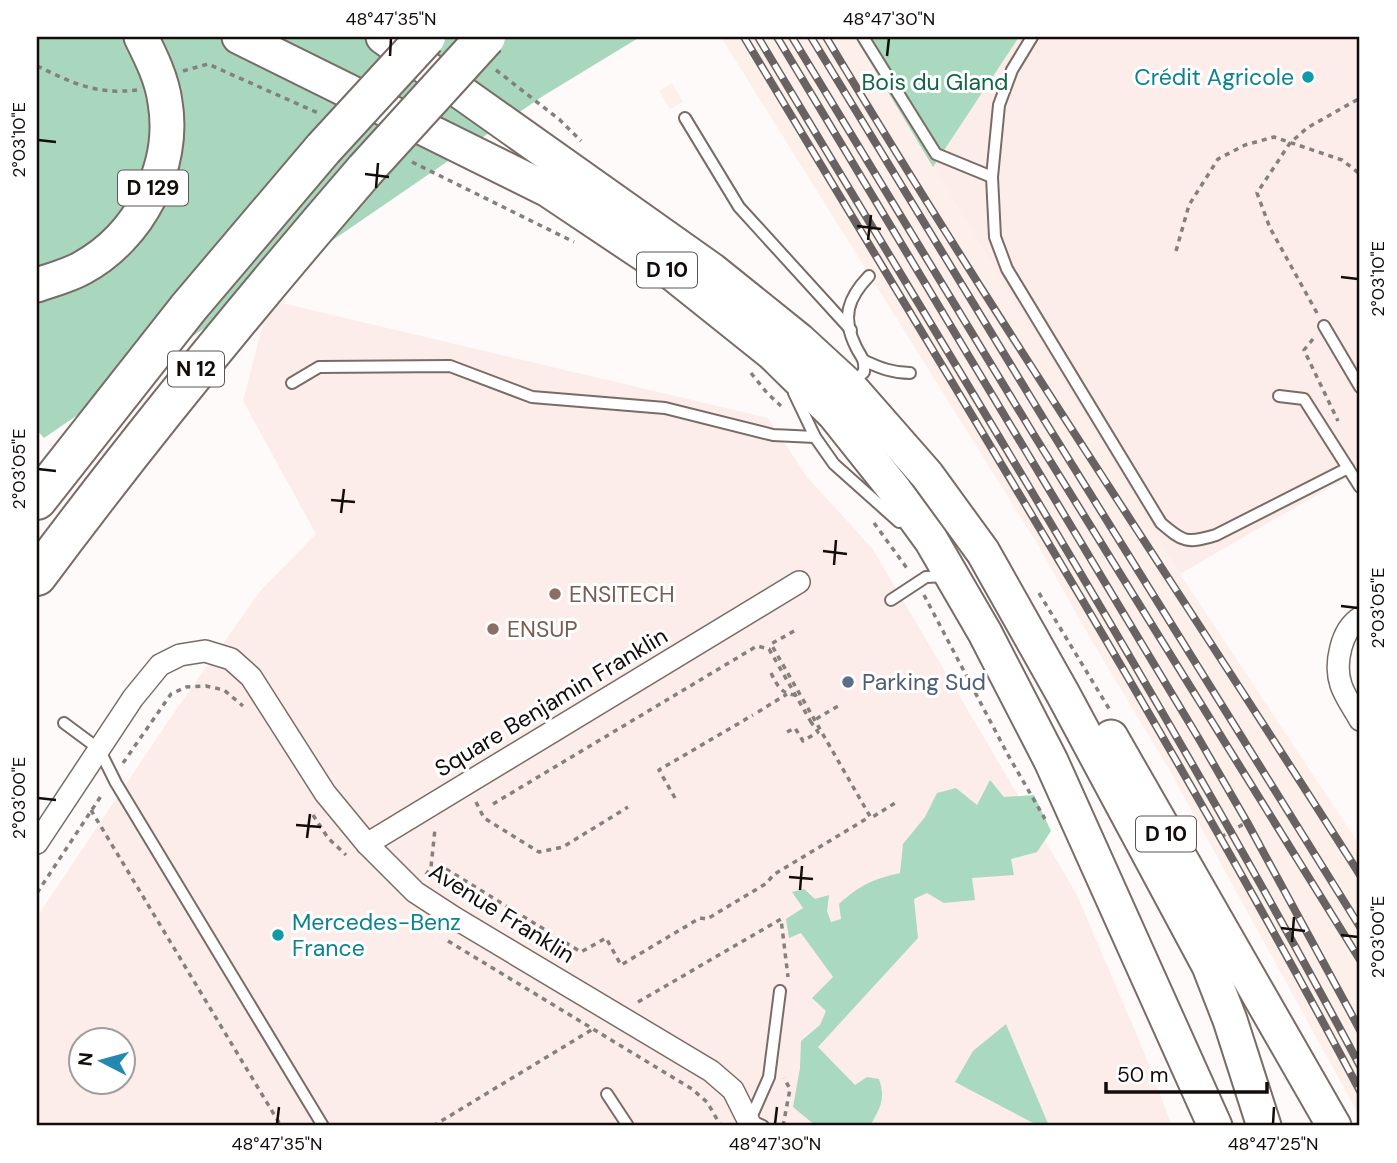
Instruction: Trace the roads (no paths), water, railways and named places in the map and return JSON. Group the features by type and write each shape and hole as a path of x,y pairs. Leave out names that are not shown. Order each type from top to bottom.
{"highway":[{"name":"N 12","path":"37,500 325,133 426,37"},
{"name":"N 12","path":"37,576 107,481 230,327 365,170 486,37"}],"main road":[{"name":"D 129","path":"37,285 81,269 121,240 149,199 165,151 166,103 159,78 141,37"},
{"name":"D 10","path":"239,37 548,190 672,273 760,360 834,414 930,540 985,633 1051,761 1215,1126"},
{"path":"383,37 476,104"},
{"name":"D 10","path":"406,37 476,104 712,270 799,340 857,373 983,552 1063,694 1209,966 1230,1020 1264,1126"},
{"name":"D 10","path":"983,552 1036,606 1334,1126"}],"street":[{"name":"Square Benjamin Franklin","path":"367,844 799,582"},
{"path":"1357,715 1341,687 1338,674 1343,640 1353,623 1360,618"},
{"name":"Avenue Franklin","path":"99,748 133,698 160,665 180,655 205,651 231,659 251,677 326,793 367,844 415,892 455,919 710,1071 733,1090 755,1124"},
{"path":"37,843 99,748"}],"lane":[{"path":"863,37 936,154 992,177"},
{"path":"1032,37 1012,70 999,105 992,177 995,237 1007,269 1161,523 1179,539 1197,541 1216,535 1356,477 1304,399 1279,396"},
{"path":"685,118 739,206 851,330"},
{"path":"869,276 854,292 848,313 857,373 882,369 910,373"},
{"path":"1324,326 1360,387"},
{"path":"760,360 834,464 906,529"},
{"path":"292,383 319,367 450,366 532,397 665,408 773,435 815,437"},
{"path":"915,538 952,576"},
{"path":"891,600 926,577 952,576"},
{"path":"64,723 99,748 113,778 323,1126"},
{"path":"755,1124 769,1077 785,990"},
{"path":"607,1094 628,1126"}],"railway":[{"path":"744,37 1136,692 1213,824 1360,1091"},
{"path":"758,37 1141,676 1216,805 1360,1066"},
{"path":"777,37 1199,739 1360,1030"},
{"path":"792,37 1034,435 1360,960"},
{"path":"811,37 1048,426 1360,927"},
{"path":"826,37 956,248 1360,875"}],"place":[{"name":"Crédit Agricole","path":"1308,77"},
{"name":"ENSITECH","path":"555,594"},
{"name":"ENSUP","path":"493,629"},
{"name":"Parking Sud","path":"848,682"},
{"name":"Mercedes-Benz France","path":"278,935"}],"park label":[{"name":"Bois du Gland","path":"935,82"}]}
